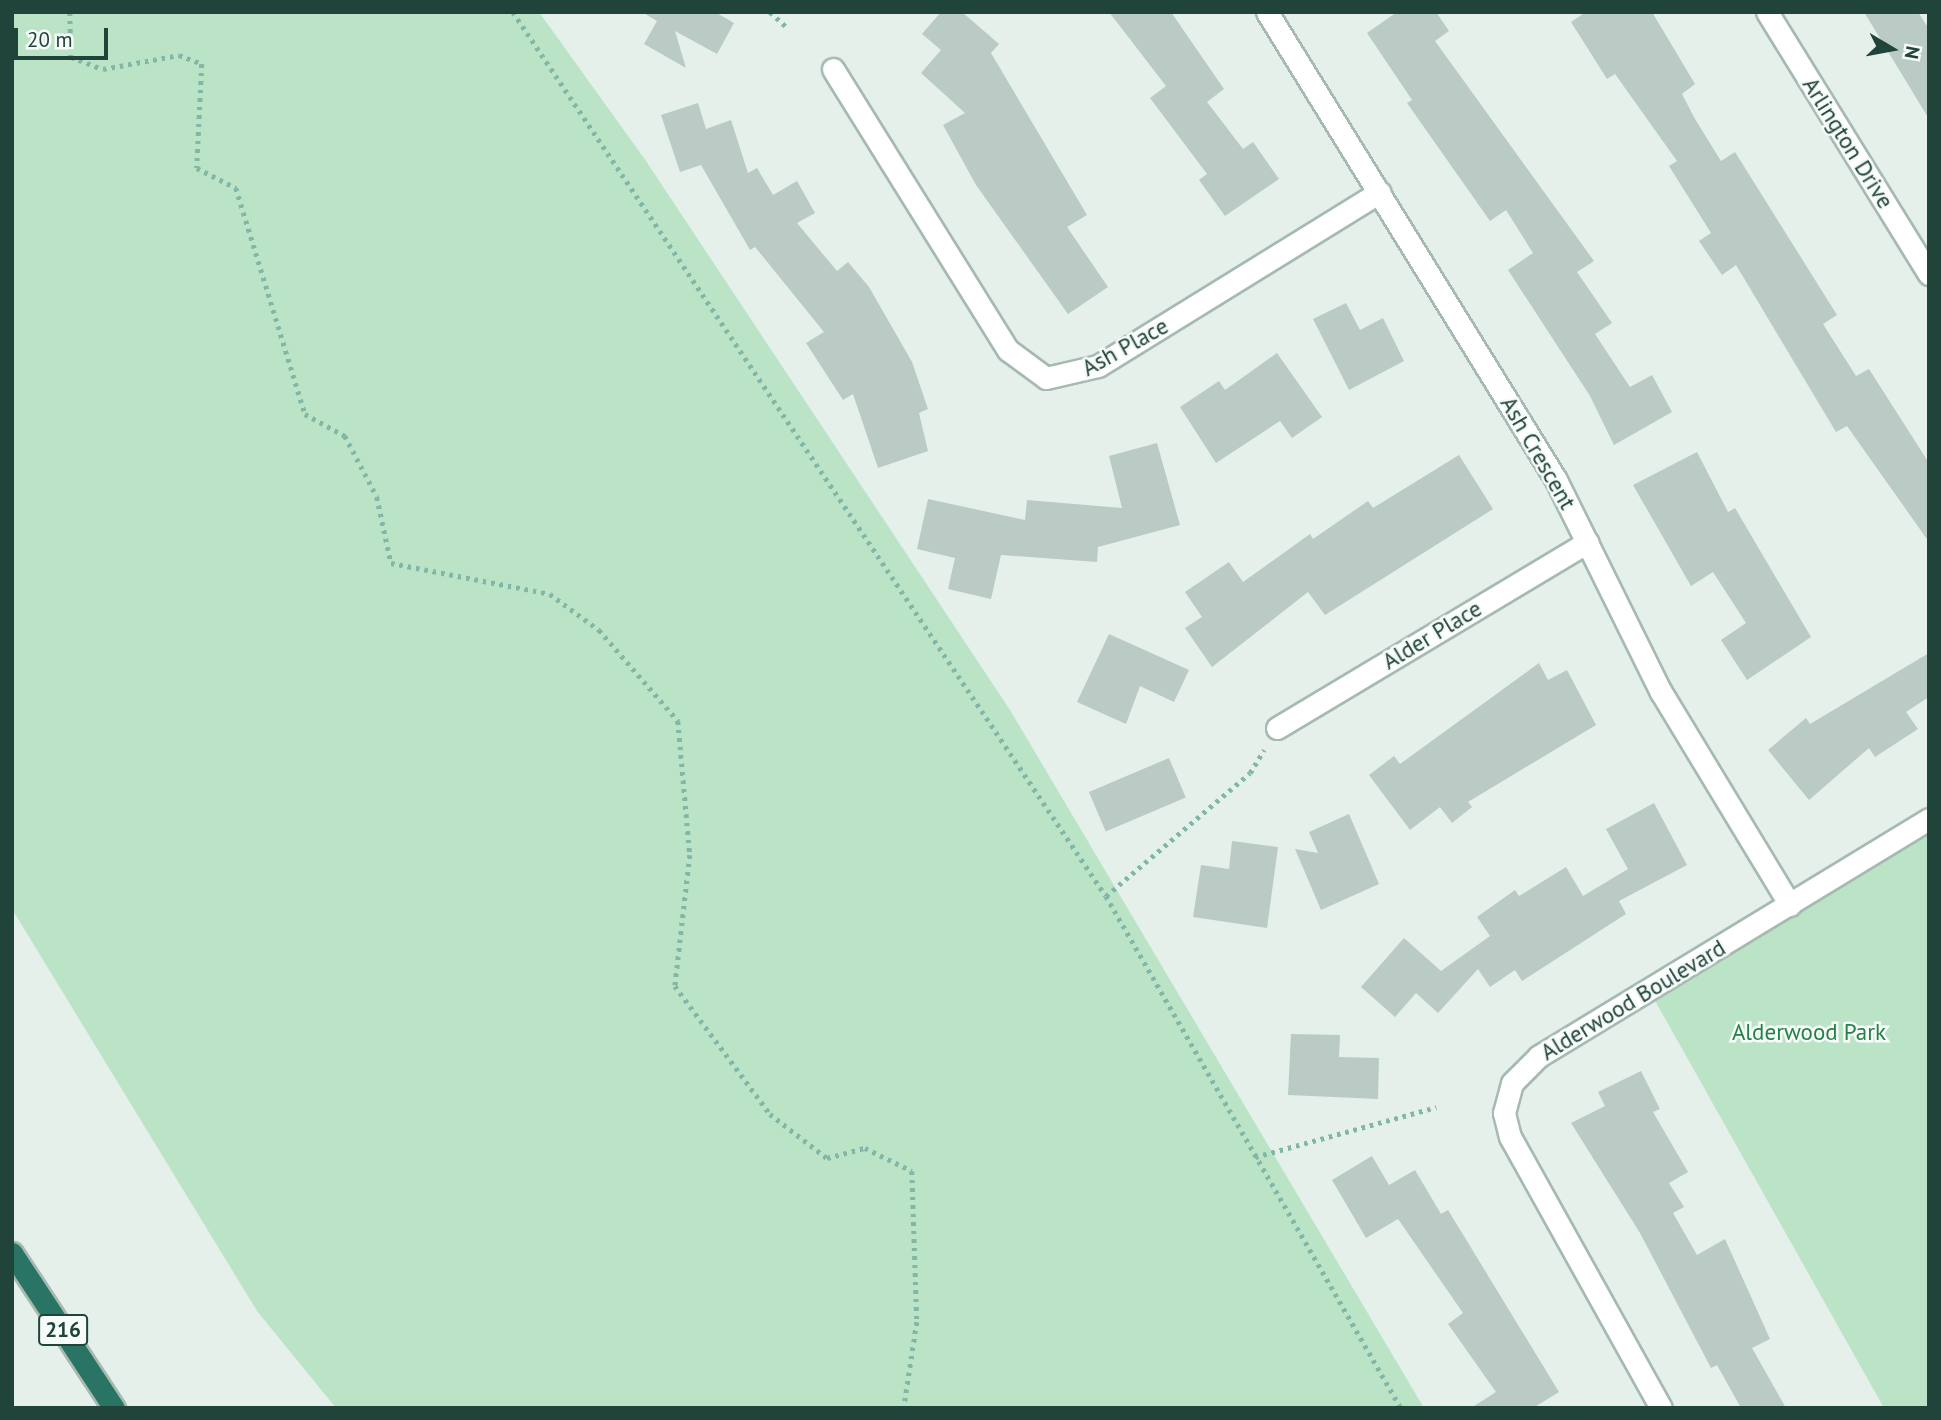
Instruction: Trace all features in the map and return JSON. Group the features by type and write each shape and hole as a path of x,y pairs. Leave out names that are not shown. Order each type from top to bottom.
{"highway":[{"name":"216","path":"12,1253 114,1408"}],"street":[{"name":"Ash Crescent","path":"1268,12 1380,192 1588,542 1661,692 1790,905"},
{"name":"Arlington Drive","path":"1767,12 1929,274"},
{"name":"Ash Place","path":"833,69 1008,350 1019,364 1046,378 1098,366 1380,192"},
{"name":"Alder Place","path":"1277,728 1588,542"},
{"name":"Alderwood Boulevard","path":"1661,1408 1515,1149 1506,1125 1506,1097 1539,1056 1929,819"}],"path":[{"path":"69,12 71,57 103,69 179,55 202,64 197,168 236,188 305,414 345,436 377,497 391,563 550,594 599,631 678,721 690,855 675,986 769,1114 827,1158 865,1148 912,1171 917,1322 904,1408"},
{"path":"513,12 1106,895 1401,1408"},
{"path":"770,12 788,28"},
{"path":"1106,895 1250,773 1277,728"},
{"path":"1255,1157 1436,1107"}],"green space":[{"path":"12,12 539,12 646,161 1010,710 1424,1408 336,1408 257,1311 12,909"},
{"name":"Alderwood Park","path":"1929,818 1929,1408 1884,1408 1649,990"}],"building":[{"path":"642,12 715,12 734,23 717,54 675,31 686,68 644,44 657,21"},
{"path":"941,12 962,12 999,44 991,53 1087,215 1067,227 1108,287 1068,314 976,185 943,125 965,113 921,73 941,50 922,34"},
{"path":"1109,12 1171,12 1224,89 1207,102 1243,149 1253,142 1279,179 1225,216 1199,180 1207,174 1150,98 1166,86"},
{"path":"1397,12 1436,12 1449,31 1435,41 1594,261 1577,272 1612,323 1595,334 1630,387 1652,375 1672,412 1614,445 1590,396 1508,270 1533,253 1506,210 1490,221 1407,103 1412,100 1367,33"},
{"path":"1586,12 1652,12 1695,84 1682,94 1695,119 1721,161 1735,152 1837,315 1823,324 1856,376 1869,369 1929,463 1929,542 1847,426 1836,432 1736,265 1722,275 1699,241 1711,233 1669,166 1677,161 1615,74 1607,79 1571,22"},
{"path":"1864,12 1918,12 1929,29 1929,119"},
{"path":"698,103 706,129 731,120 748,173 757,168 773,195 797,181 815,213 797,223 837,271 848,262 869,287 912,362 928,409 919,413 928,451 878,468 853,394 843,400 806,343 824,332 755,247 750,250 701,165 680,172 661,115"},
{"path":"1346,303 1360,330 1383,318 1404,361 1349,390 1313,319"},
{"path":"1277,353 1322,417 1292,438 1280,421 1216,463 1180,407 1219,381 1225,390"},
{"path":"1157,443 1180,525 1098,547 1097,562 1001,555 991,599 948,589 955,558 917,549 928,499 1025,520 1027,500 1122,508 1109,456"},
{"path":"1697,452 1728,512 1735,508 1811,637 1747,680 1721,640 1746,623 1713,572 1691,586 1633,485"},
{"path":"1459,455 1493,509 1325,615 1308,592 1212,667 1185,628 1202,617 1185,592 1229,562 1243,582 1310,534 1313,539 1368,501 1373,508"},
{"path":"1109,634 1189,670 1174,702 1140,686 1126,724 1077,702"},
{"path":"1929,653 1929,697 1906,712 1918,729 1875,757 1869,748 1809,800 1768,750 1806,718 1810,724"},
{"path":"1539,663 1548,680 1567,670 1596,725 1468,802 1472,807 1452,823 1440,807 1410,830 1369,775 1394,756 1400,764"},
{"path":"1169,758 1186,798 1106,832 1089,792"},
{"path":"1654,803 1687,865 1619,901 1626,914 1522,981 1515,970 1490,987 1478,969 1438,1013 1416,993 1395,1017 1361,987 1404,938 1441,971 1490,936 1477,917 1515,890 1519,896 1566,867 1583,896 1628,869 1606,829"},
{"path":"1349,814 1379,884 1321,910 1295,849 1318,853 1309,832"},
{"path":"1232,841 1278,847 1267,928 1193,917 1201,865 1229,869"},
{"path":"1291,1034 1340,1035 1339,1057 1379,1058 1378,1099 1288,1095"},
{"path":"1641,1071 1660,1109 1653,1112 1688,1172 1669,1183 1684,1207 1673,1213 1697,1255 1725,1239 1770,1339 1752,1348 1786,1408 1741,1408 1717,1365 1711,1368 1640,1233 1571,1123 1605,1106 1598,1092"},
{"path":"1372,1156 1389,1185 1415,1170 1441,1214 1448,1210 1559,1392 1533,1408 1471,1408 1496,1392 1448,1324 1463,1313 1398,1219 1366,1238 1332,1180"}]}
